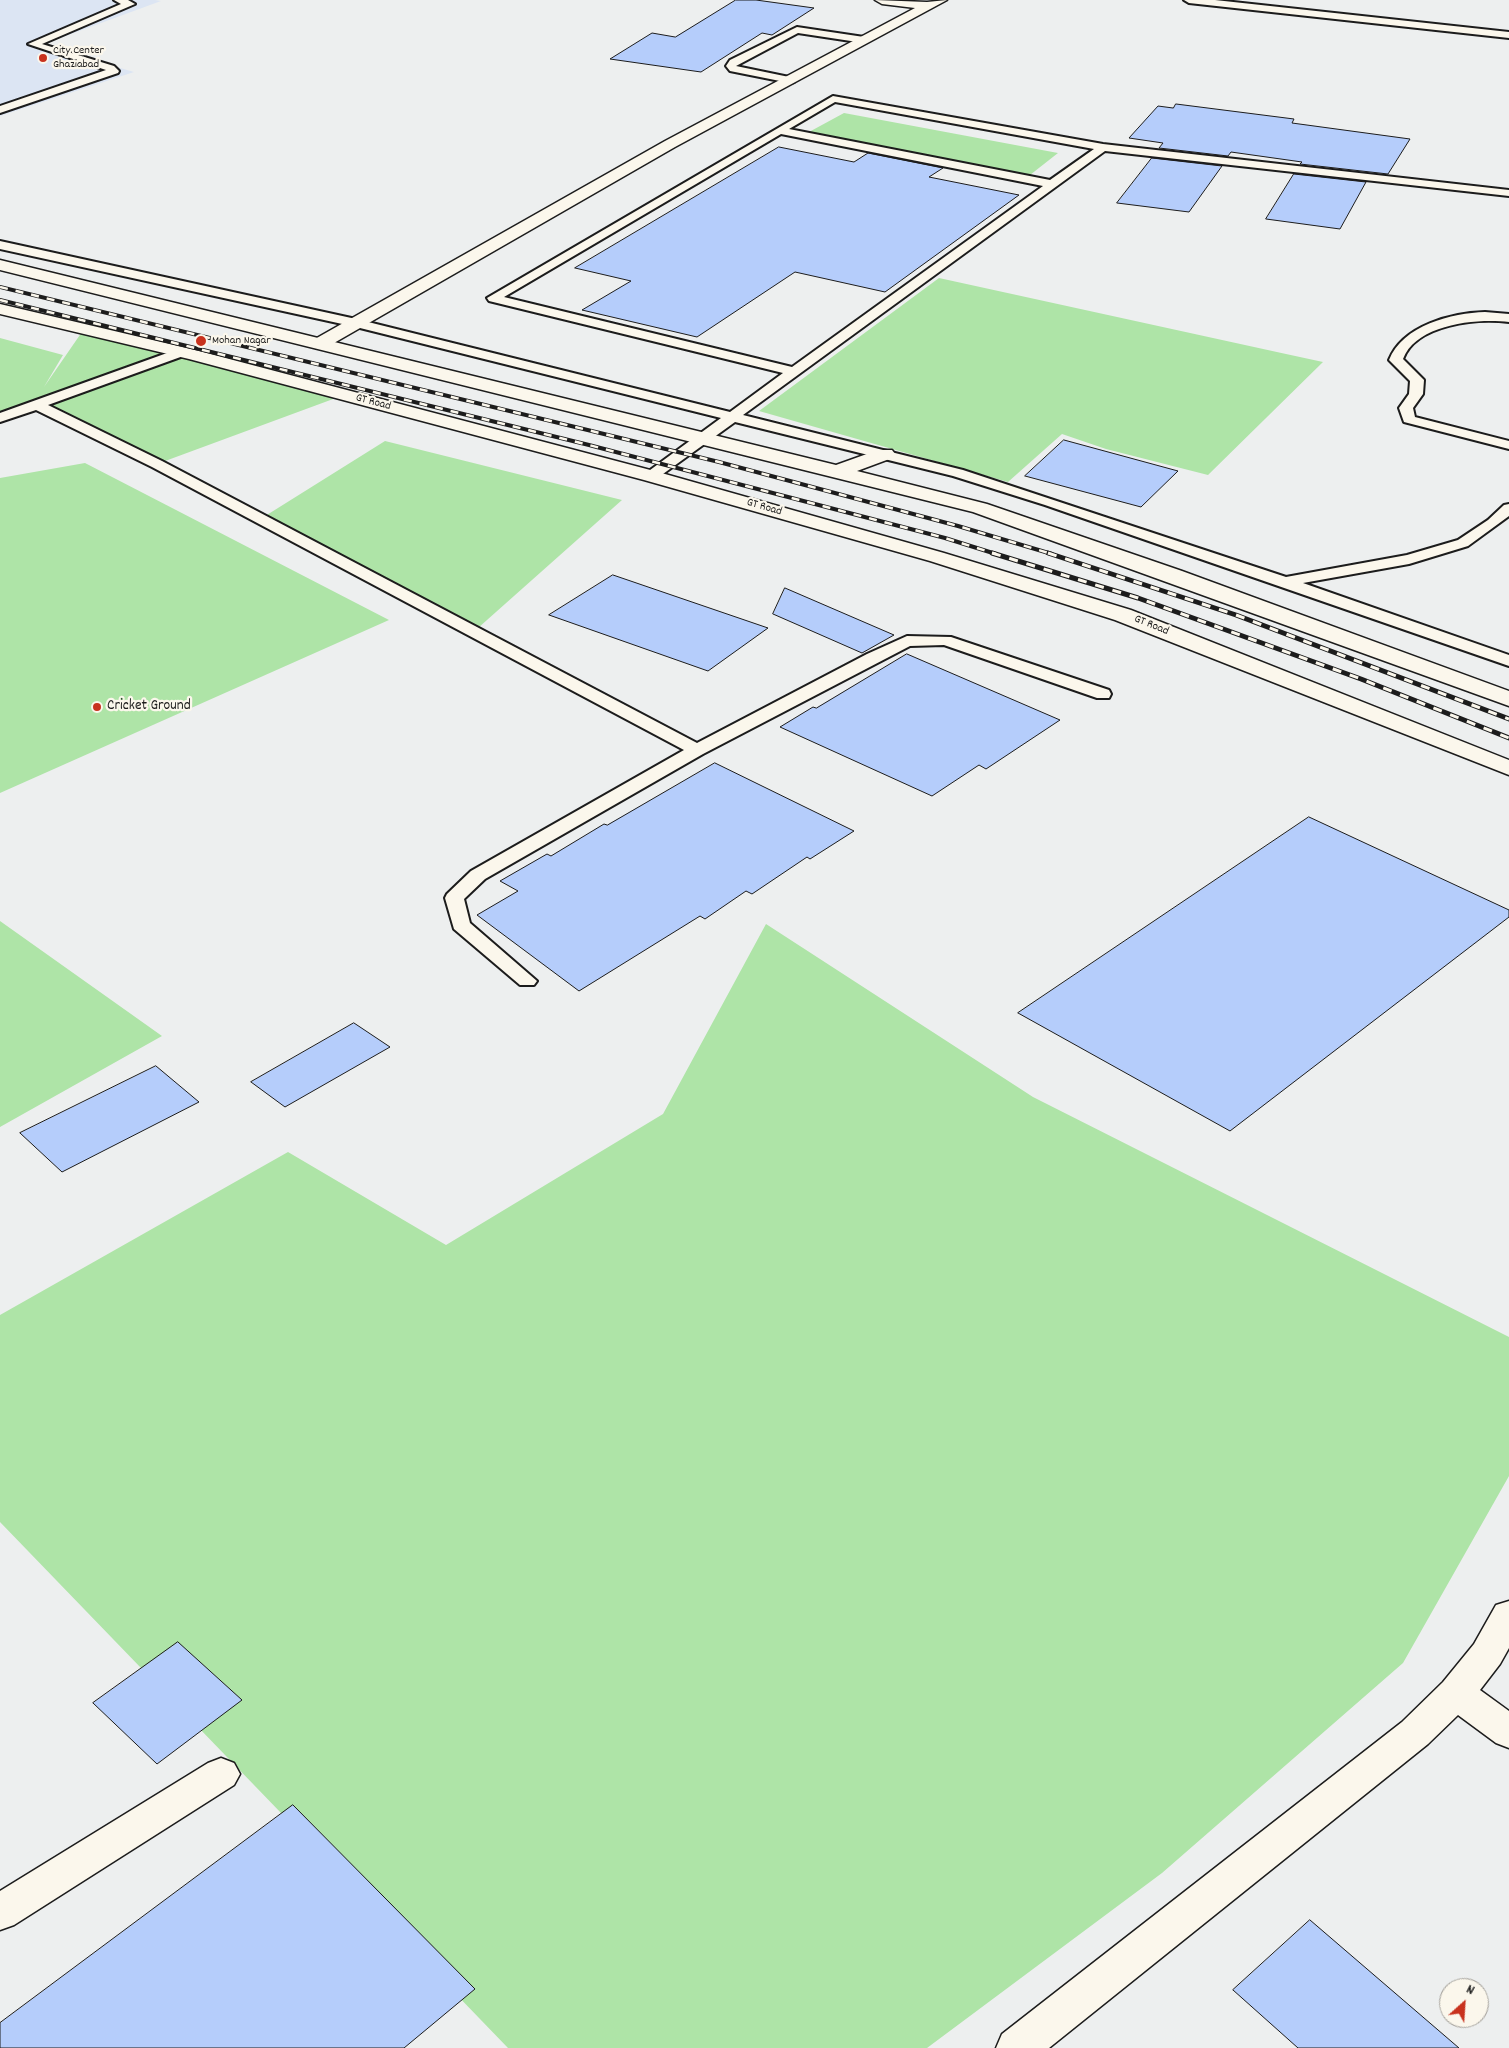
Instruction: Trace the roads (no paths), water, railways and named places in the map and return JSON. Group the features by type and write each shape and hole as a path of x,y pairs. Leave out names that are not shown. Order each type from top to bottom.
{"main road":[{"path":"882,0 934,3"},
{"path":"321,343 670,144 934,3"},
{"path":"0,266 321,343 980,508 1174,576 1509,700"},
{"name":"GT Road","path":"0,309 181,352 650,476 937,557 1123,615 1509,768"},
{"path":"836,472 885,454"},
{"path":"1017,2048 1415,1733 1456,1693 1487,1654 1509,1615"},
{"path":"1456,1693 1509,1732"},
{"path":"0,1912 221,1774"}],"lane":[{"path":"0,110 114,71 110,68 33,44 130,4 119,0"},
{"path":"1189,0 1509,35"},
{"path":"790,80 734,69 731,66 766,45 797,30 864,40"},
{"path":"794,372 493,298 833,99 1103,147 1509,193"},
{"path":"781,131 1052,184"},
{"path":"650,476 1103,147"},
{"path":"3,248 356,323 958,473 1041,499 1471,646 1509,661"},
{"path":"1509,318 1490,315 1449,320 1429,328 1400,348 1396,360 1417,380 1416,394 1406,408 1409,419 1427,426 1509,444"},
{"path":"0,418 181,352"},
{"path":"37,405 192,483 697,750"},
{"path":"1284,582 1409,559 1463,543 1493,523 1509,508"},
{"path":"527,981 461,925 454,898 478,875 697,750 873,656 907,641 944,640 1103,694"}],"railway":[{"path":"0,287 719,462 958,526 1052,554"},
{"path":"0,300 589,445 945,538 996,554"},
{"path":"992,553 1138,598 1361,679 1509,738"},
{"path":"1048,553 1236,615 1509,719"}],"place":[{"name":"City Center Ghaziabad","path":"43,58"},
{"name":"Mohan Nagar","path":"201,341"},
{"name":"Cricket Ground","path":"97,707"}]}
